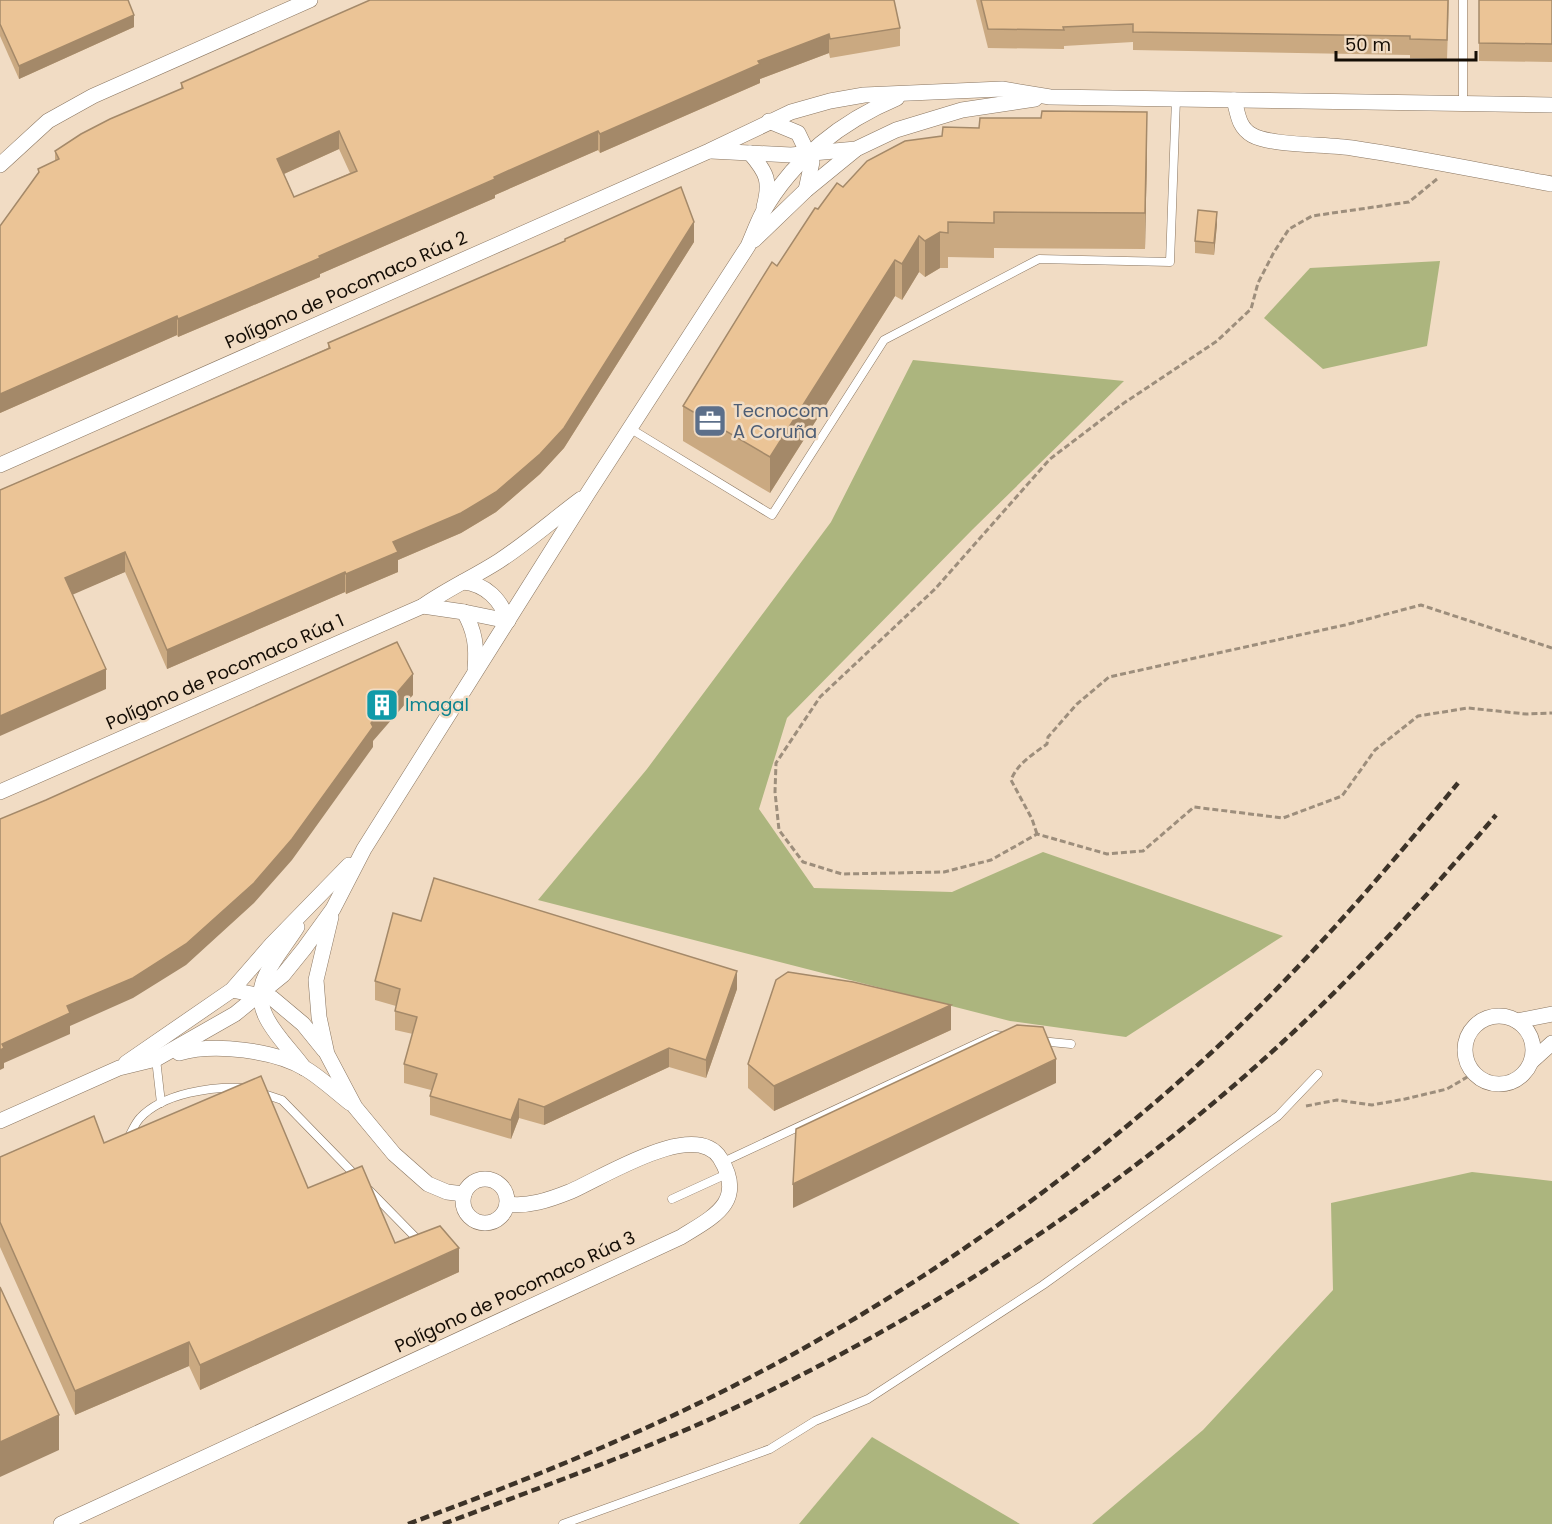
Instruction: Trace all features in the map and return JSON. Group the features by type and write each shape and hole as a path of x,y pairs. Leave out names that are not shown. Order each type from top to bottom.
{"street":[{"path":"0,165 48,122 93,96 310,0"},
{"name":"Polígono de Pocomaco Rúa 2","path":"0,465 709,151 791,111 864,95 1002,88 1050,97"},
{"path":"763,212 784,182 827,137 878,106 908,93"},
{"path":"748,246 806,190 856,149 896,130 962,110 1050,97 1552,105"},
{"path":"1234,100 1241,124 1251,135 1266,140 1351,148 1552,184"},
{"path":"769,121 798,134 809,154 812,162 806,190"},
{"name":"Polígono de Pocomaco Rúa 2","path":"709,151 809,154 856,149"},
{"path":"156,1059 210,1030 283,975 333,909 364,849 588,493 748,246 763,212 769,190 765,171 750,153"},
{"name":"Polígono de Pocomaco Rúa 1","path":"0,792 423,606 535,537 588,493"},
{"path":"463,582 475,583 491,592 505,611 508,621"},
{"path":"423,606 508,621"},
{"path":"464,612 472,627 477,649 475,673"},
{"path":"119,1068 232,990 272,944 364,849"},
{"path":"313,902 265,975 259,995 261,1006 273,1029 305,1068 355,1107"},
{"path":"327,1054 319,1017 316,980 333,909"},
{"path":"232,990 272,998 303,1024 327,1054 355,1107 394,1154 428,1184 447,1192 464,1194"},
{"path":"1517,1021 1552,1014"},
{"path":"1532,1061 1534,1049 1530,1034 1517,1021 1506,1017 1491,1017 1480,1022 1470,1033 1466,1044 1465,1056 1474,1074 1489,1083 1501,1085 1523,1076 1532,1061 1552,1043"},
{"path":"0,1121 119,1068 194,1049 233,1048 267,1055 305,1068"},
{"path":"507,1204 518,1206 534,1203 569,1192 662,1148 682,1144 702,1147 717,1154 726,1168"},
{"name":"Polígono de Pocomaco Rúa 3","path":"61,1524 681,1237 717,1215 730,1195 726,1168"},
{"path":"487,1179 498,1183 506,1194 507,1204 501,1216 490,1223 479,1223 468,1216 463,1206 464,1194 467,1188 475,1182 487,1179"}],"lane":[{"path":"1463,0 1463,103"},
{"path":"631,429 772,515 884,340 1039,259 1170,262 1176,99"},
{"path":"672,1199 726,1168 995,1035 1017,1038"},
{"path":"1028,1039 1071,1044"},
{"path":"156,1059 161,1103"},
{"path":"563,1524 770,1449 815,1421 868,1399 1043,1285 1284,1110 1318,1074"},
{"path":"124,1145 140,1118 161,1103 197,1091 222,1086 249,1088 282,1100 423,1245"}],"path":[{"path":"1446,165 1438,178 1408,202 1312,216 1289,229 1258,283 1251,309 1217,341 1121,405 1050,459 935,589 820,697 776,763 775,792 779,830 803,862 842,874 944,872 990,860 1037,834 1107,854 1143,850 1194,807 1283,818 1342,796 1376,750 1418,717 1468,708 1526,714 1552,712"},
{"path":"1037,834 1032,819 1011,780 1014,772 1047,744 1048,737 1077,704 1109,677 1345,625 1421,605 1552,648"},
{"path":"1284,1110 1337,1100 1372,1105 1405,1099 1447,1089 1474,1074"}],"green space":[{"path":"1440,261 1427,346 1323,369 1264,318 1310,268"},
{"path":"913,360 1124,381 972,530 787,718 759,809 814,888 952,892 1043,852 1283,936 1126,1037 1010,1021 538,900 647,769 831,522"},
{"path":"1472,1172 1552,1181 1552,1524 1092,1524 1203,1430 1333,1290 1331,1203"},
{"path":"872,1437 1020,1524 799,1524"}],"building":[{"path":"0,0 128,0 134,15 19,66 0,24"},
{"path":"370,0 894,0 900,28 830,39 829,34 758,61 760,64 600,134 598,131 319,256 320,258 178,319 177,316 0,394 0,226 39,172 38,169 59,159 55,151 110,119 183,88 181,83","holes":["339,131 357,171 294,197 277,159"]},
{"path":"981,0 1448,0 1447,40 1410,39 1410,36 1133,32 1133,24 1063,27 1064,30 988,29"},
{"path":"1479,0 1552,0 1552,44 1479,43"},
{"path":"1042,111 1147,112 1145,213 994,212 994,223 948,222 948,233 940,232 925,241 919,236 902,264 895,260 770,457 683,406 772,262 777,266 815,208 818,209 837,183 843,187 867,161 905,141 942,136 943,127 979,128 980,118 1041,118"},
{"path":"681,187 694,222 564,428 540,454 496,492 461,513 393,542 398,552 346,574 345,572 167,650 125,552 65,578 106,669 0,716 0,490 330,348 328,343 565,241 565,239"},
{"path":"1198,210 1217,212 1214,243 1195,241"},
{"path":"397,642 413,674 371,723 373,727 292,839 254,883 186,944 133,978 67,1006 70,1013 2,1044 4,1048 0,1050 0,819"},
{"path":"434,878 737,971 706,1060 669,1048 544,1107 519,1099 511,1120 430,1096 437,1074 404,1064 417,1017 395,1011 400,989 375,981 393,913 421,921"},
{"path":"788,972 853,982 951,1005 774,1086 748,1064 776,980"},
{"path":"1017,1025 1043,1027 1056,1059 793,1184 796,1129"},
{"path":"261,1076 308,1188 362,1166 395,1243 440,1226 459,1248 200,1365 189,1342 75,1391 0,1222 0,1157 94,1116 104,1143"},
{"path":"0,1287 59,1415 0,1442"}],"railway":[{"path":"408,1524 606,1446 703,1401 851,1321 956,1254 1106,1143 1236,1030 1335,927 1458,783"},
{"path":"443,1524 632,1452 743,1404 893,1325 966,1282 1038,1235 1107,1187 1174,1135 1302,1024 1402,922 1496,815"}],"place":[{"name":"Tecnocom A Coruña","path":"710,421"},
{"name":"Imagal","path":"382,705"}]}
